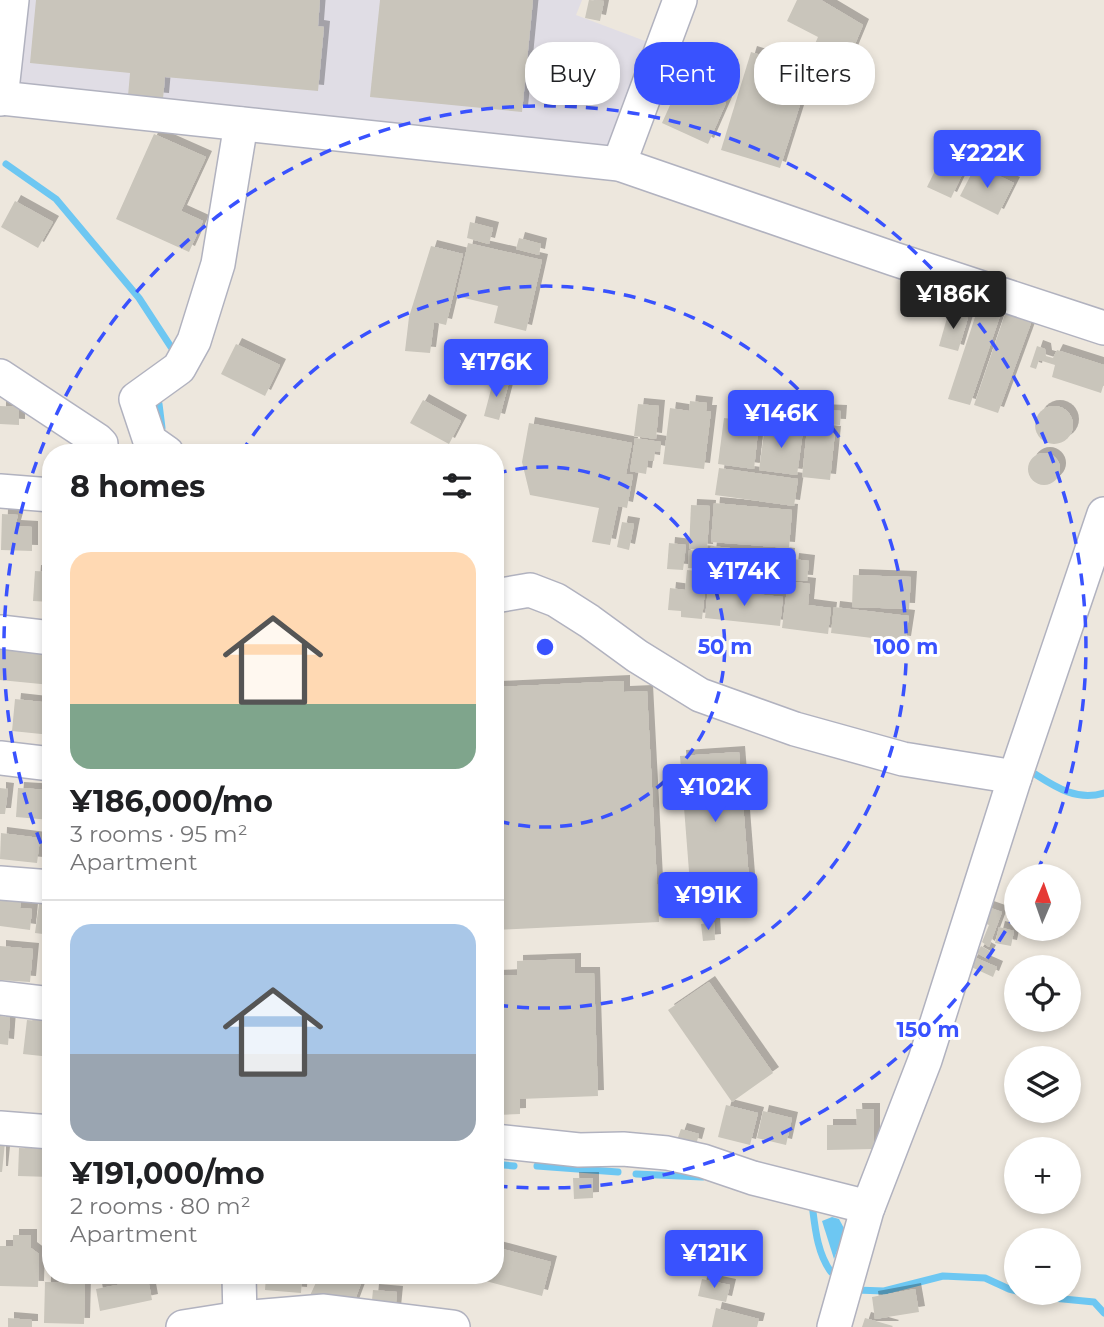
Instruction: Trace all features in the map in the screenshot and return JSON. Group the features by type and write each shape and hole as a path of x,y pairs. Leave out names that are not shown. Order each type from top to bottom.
{"street":[{"path":"12,0 1,98 620,164 1104,328"},
{"path":"620,164 680,0"},
{"path":"154,444 150,441 136,399 178,368 194,341 218,264 241,124"},
{"path":"0,376 101,444"},
{"path":"0,491 42,494"},
{"path":"834,1327 868,1207 925,1060 1015,777 1104,514"},
{"path":"504,594 530,590 556,600 636,656 700,695 794,729 903,759 1015,777"},
{"path":"0,632 42,637"},
{"path":"0,758 42,763"},
{"path":"0,883 42,886"},
{"path":"0,998 42,1003"},
{"path":"0,1128 42,1131"},
{"path":"504,1142 579,1150 624,1149 667,1153 868,1207"},
{"path":"239,1284 240,1318"},
{"path":"183,1327 240,1318 324,1311 453,1327"}],"shaded area":[{"path":"0,0 582,0 576,15 648,42 634,42 634,93 615,142 602,152 0,87"}],"water":[{"path":"832,1217 839,1219 845,1230 834,1259 822,1221"}],"building":[{"path":"36,0 320,0 318,26 324,27 318,91 165,77 163,99 128,96 130,73 30,63"},
{"path":"380,0 533,0 529,42 525,42 522,112 370,97"},
{"path":"589,0 604,1 600,21 585,18"},
{"path":"797,0 821,0 863,25 856,42 816,42 818,37 787,21"},
{"path":"751,52 754,53 754,105 800,105 780,168 721,150 735,105 740,105 740,88"},
{"path":"670,105 725,105 708,144 662,123"},
{"path":"154,134 206,157 181,211 203,221 189,252 116,219"},
{"path":"950,140 973,152 951,198 927,187"},
{"path":"976,165 1014,183 998,215 960,196"},
{"path":"15,201 53,222 38,248 1,227"},
{"path":"470,222 493,228 489,244 467,238"},
{"path":"519,238 541,244 539,255 516,249"},
{"path":"468,243 542,260 526,331 494,323 498,306 456,296"},
{"path":"431,246 463,254 446,325 434,322 430,353 405,351 409,317"},
{"path":"979,305 1001,313 970,405 948,399"},
{"path":"949,311 968,318 958,351 939,346"},
{"path":"1005,314 1031,323 998,413 974,405"},
{"path":"236,344 280,365 265,396 221,374"},
{"path":"1037,346 1045,349 1046,356 1053,358 1057,350 1104,365 1101,393 1052,377 1055,365 1039,360 1036,369 1030,367"},
{"path":"494,378 509,382 499,420 484,416"},
{"path":"423,400 461,421 449,444 410,423"},
{"path":"690,401 707,403 706,411 711,411 704,469 663,464 670,408 689,411"},
{"path":"638,404 659,406 656,439 634,436"},
{"path":"0,406 19,407 19,425 0,424"},
{"path":"1054,406 1067,412 1073,425 1067,438 1054,444 1041,438 1035,425 1041,412"},
{"path":"791,409 841,411 840,425 790,423"},
{"path":"724,418 759,422 754,469 718,464"},
{"path":"529,423 632,443 626,474 633,475 627,508 618,506 610,545 592,542 599,508 530,495 522,462"},
{"path":"765,426 803,431 797,475 759,470"},
{"path":"807,429 835,432 830,480 802,477"},
{"path":"635,438 661,442 660,452 655,451 654,461 648,460 646,474 630,471"},
{"path":"1044,453 1056,457 1060,469 1056,481 1044,485 1032,481 1028,469 1032,457"},
{"path":"719,468 798,479 794,506 715,495"},
{"path":"714,503 792,510 789,548 711,542"},
{"path":"691,505 710,506 707,550 689,549"},
{"path":"2,514 18,515 15,526 32,527 32,551 1,550"},
{"path":"622,522 634,524 629,550 617,547"},
{"path":"669,543 686,545 683,570 667,569"},
{"path":"711,546 789,554 785,591 708,583"},
{"path":"689,550 708,552 707,569 688,568"},
{"path":"793,559 809,561 807,581 791,580"},
{"path":"687,570 707,572 702,619 681,617 681,611 668,610 670,588 685,590"},
{"path":"35,571 42,571 42,602 33,601"},
{"path":"853,575 911,577 909,609 852,607"},
{"path":"788,581 810,584 808,605 831,608 828,634 782,628"},
{"path":"708,589 783,597 780,626 705,618"},
{"path":"834,607 909,616 905,642 831,633"},
{"path":"0,650 42,654 42,684 0,680"},
{"path":"624,681 624,692 647,691 659,922 504,930 504,687"},
{"path":"15,699 42,702 42,734 12,731"},
{"path":"739,752 750,892 691,897 680,756"},
{"path":"0,788 8,789 5,814 0,814"},
{"path":"18,788 42,789 42,819 16,817"},
{"path":"1,833 40,838 37,863 0,859"},
{"path":"0,893 22,895 20,908 32,909 30,930 0,926"},
{"path":"40,897 42,934 35,933"},
{"path":"985,906 1002,912 989,947 982,942 989,925 979,921"},
{"path":"714,922 715,940 703,941 701,924"},
{"path":"999,927 1004,928 1004,942 1012,942 1011,946 995,943"},
{"path":"0,946 33,949 30,982 0,980"},
{"path":"981,946 990,951 986,958 977,953"},
{"path":"974,957 997,967 993,977 969,966"},
{"path":"575,959 575,973 594,973 598,1096 520,1099 520,1114 504,1115 504,976 517,975 517,961"},
{"path":"709,982 773,1073 732,1102 668,1010"},
{"path":"0,1016 10,1017 8,1045 0,1044"},
{"path":"27,1020 42,1021 42,1056 23,1054"},
{"path":"726,1105 758,1113 750,1145 718,1137"},
{"path":"856,1109 874,1109 874,1149 827,1150 827,1125 857,1125"},
{"path":"763,1111 792,1118 786,1145 757,1138"},
{"path":"681,1129 699,1134 696,1145 677,1140"},
{"path":"0,1141 5,1142 2,1172 0,1172"},
{"path":"19,1148 42,1149 42,1177 18,1176"},
{"path":"573,1178 593,1178 593,1198 574,1199"},
{"path":"13,1235 31,1235 31,1248 39,1254 38,1287 0,1286 0,1246 13,1246"},
{"path":"504,1249 551,1262 542,1296 497,1284 504,1284"},
{"path":"702,1279 730,1285 726,1302 698,1296"},
{"path":"45,1284 85,1284 84,1324 44,1323"},
{"path":"122,1284 149,1284 152,1300 100,1311 96,1289"},
{"path":"265,1284 302,1284 301,1293 265,1290"},
{"path":"315,1284 361,1284 353,1305 307,1302"},
{"path":"915,1289 919,1312 875,1319 872,1297"},
{"path":"373,1290 397,1292 395,1312 371,1310"},
{"path":"716,1308 759,1319 757,1327 712,1327"},
{"path":"8,1318 32,1320 32,1327 8,1327"},
{"path":"865,1318 893,1326 862,1327"}],"waterway":[{"path":"6,164 56,199 139,298 171,347"},
{"path":"159,404 162,428"},
{"path":"1035,774 1068,792 1085,795 1104,793"},
{"path":"504,1165 514,1166"},
{"path":"537,1166 618,1172"},
{"path":"636,1174 702,1177"},
{"path":"812,1204 820,1248 831,1272"},
{"path":"856,1290 884,1291 943,1276 985,1278 1004,1287"},
{"path":"1081,1301 1094,1302 1104,1313"}]}
